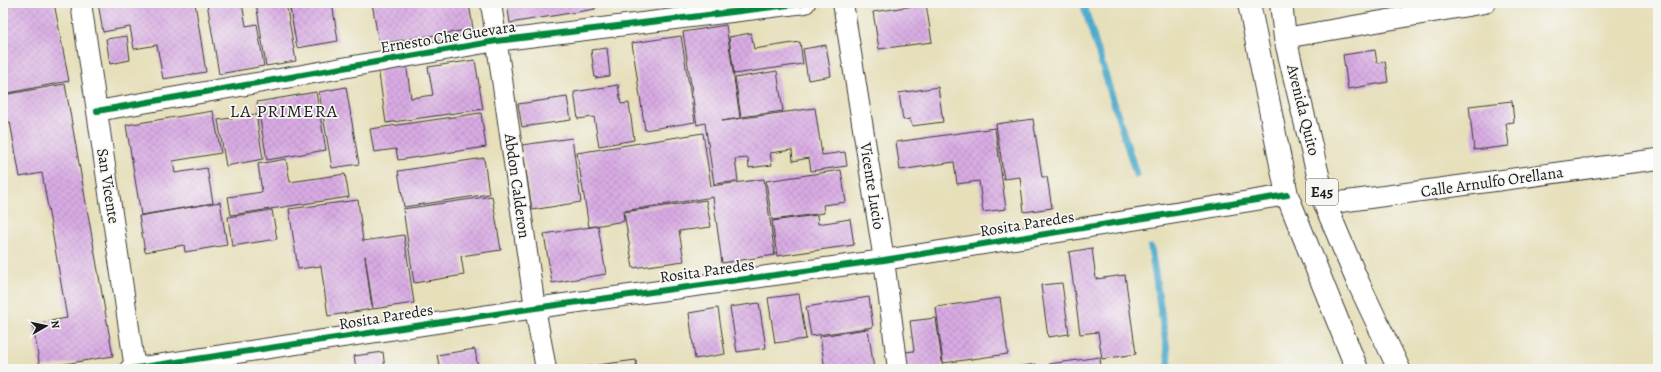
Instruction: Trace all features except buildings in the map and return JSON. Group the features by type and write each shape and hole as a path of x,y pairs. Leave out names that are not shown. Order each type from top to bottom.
{"highway":[{"name":"Avenida Quito","path":"1249,3 1287,195 1357,369"},
{"name":"Avenida Quito","path":"1281,3 1285,38 1325,204 1399,369"}],"street":[{"name":"San Vicente","path":"81,3 133,369"},
{"name":"Abdon Calderon","path":"491,3 535,308 546,369"},
{"name":"Ernesto Che Guevara","path":"97,111 496,41 805,3"},
{"name":"Vicente Lucio","path":"843,3 884,260 898,369"},
{"path":"1285,38 1485,3"},
{"name":"Calle Arnulfo Orellana","path":"1325,204 1658,159"},
{"name":"Rosita Paredes","path":"133,369 535,308 884,260 1287,195"}],"waterway":[{"path":"1083,3 1136,174"},
{"path":"1151,248 1170,369"}],"cycle path":[{"path":"97,111 496,41 805,3"},
{"path":"130,369 535,308 884,260 1287,195"}],"district":[{"name":"LA PRIMERA","path":"284,111"}]}
